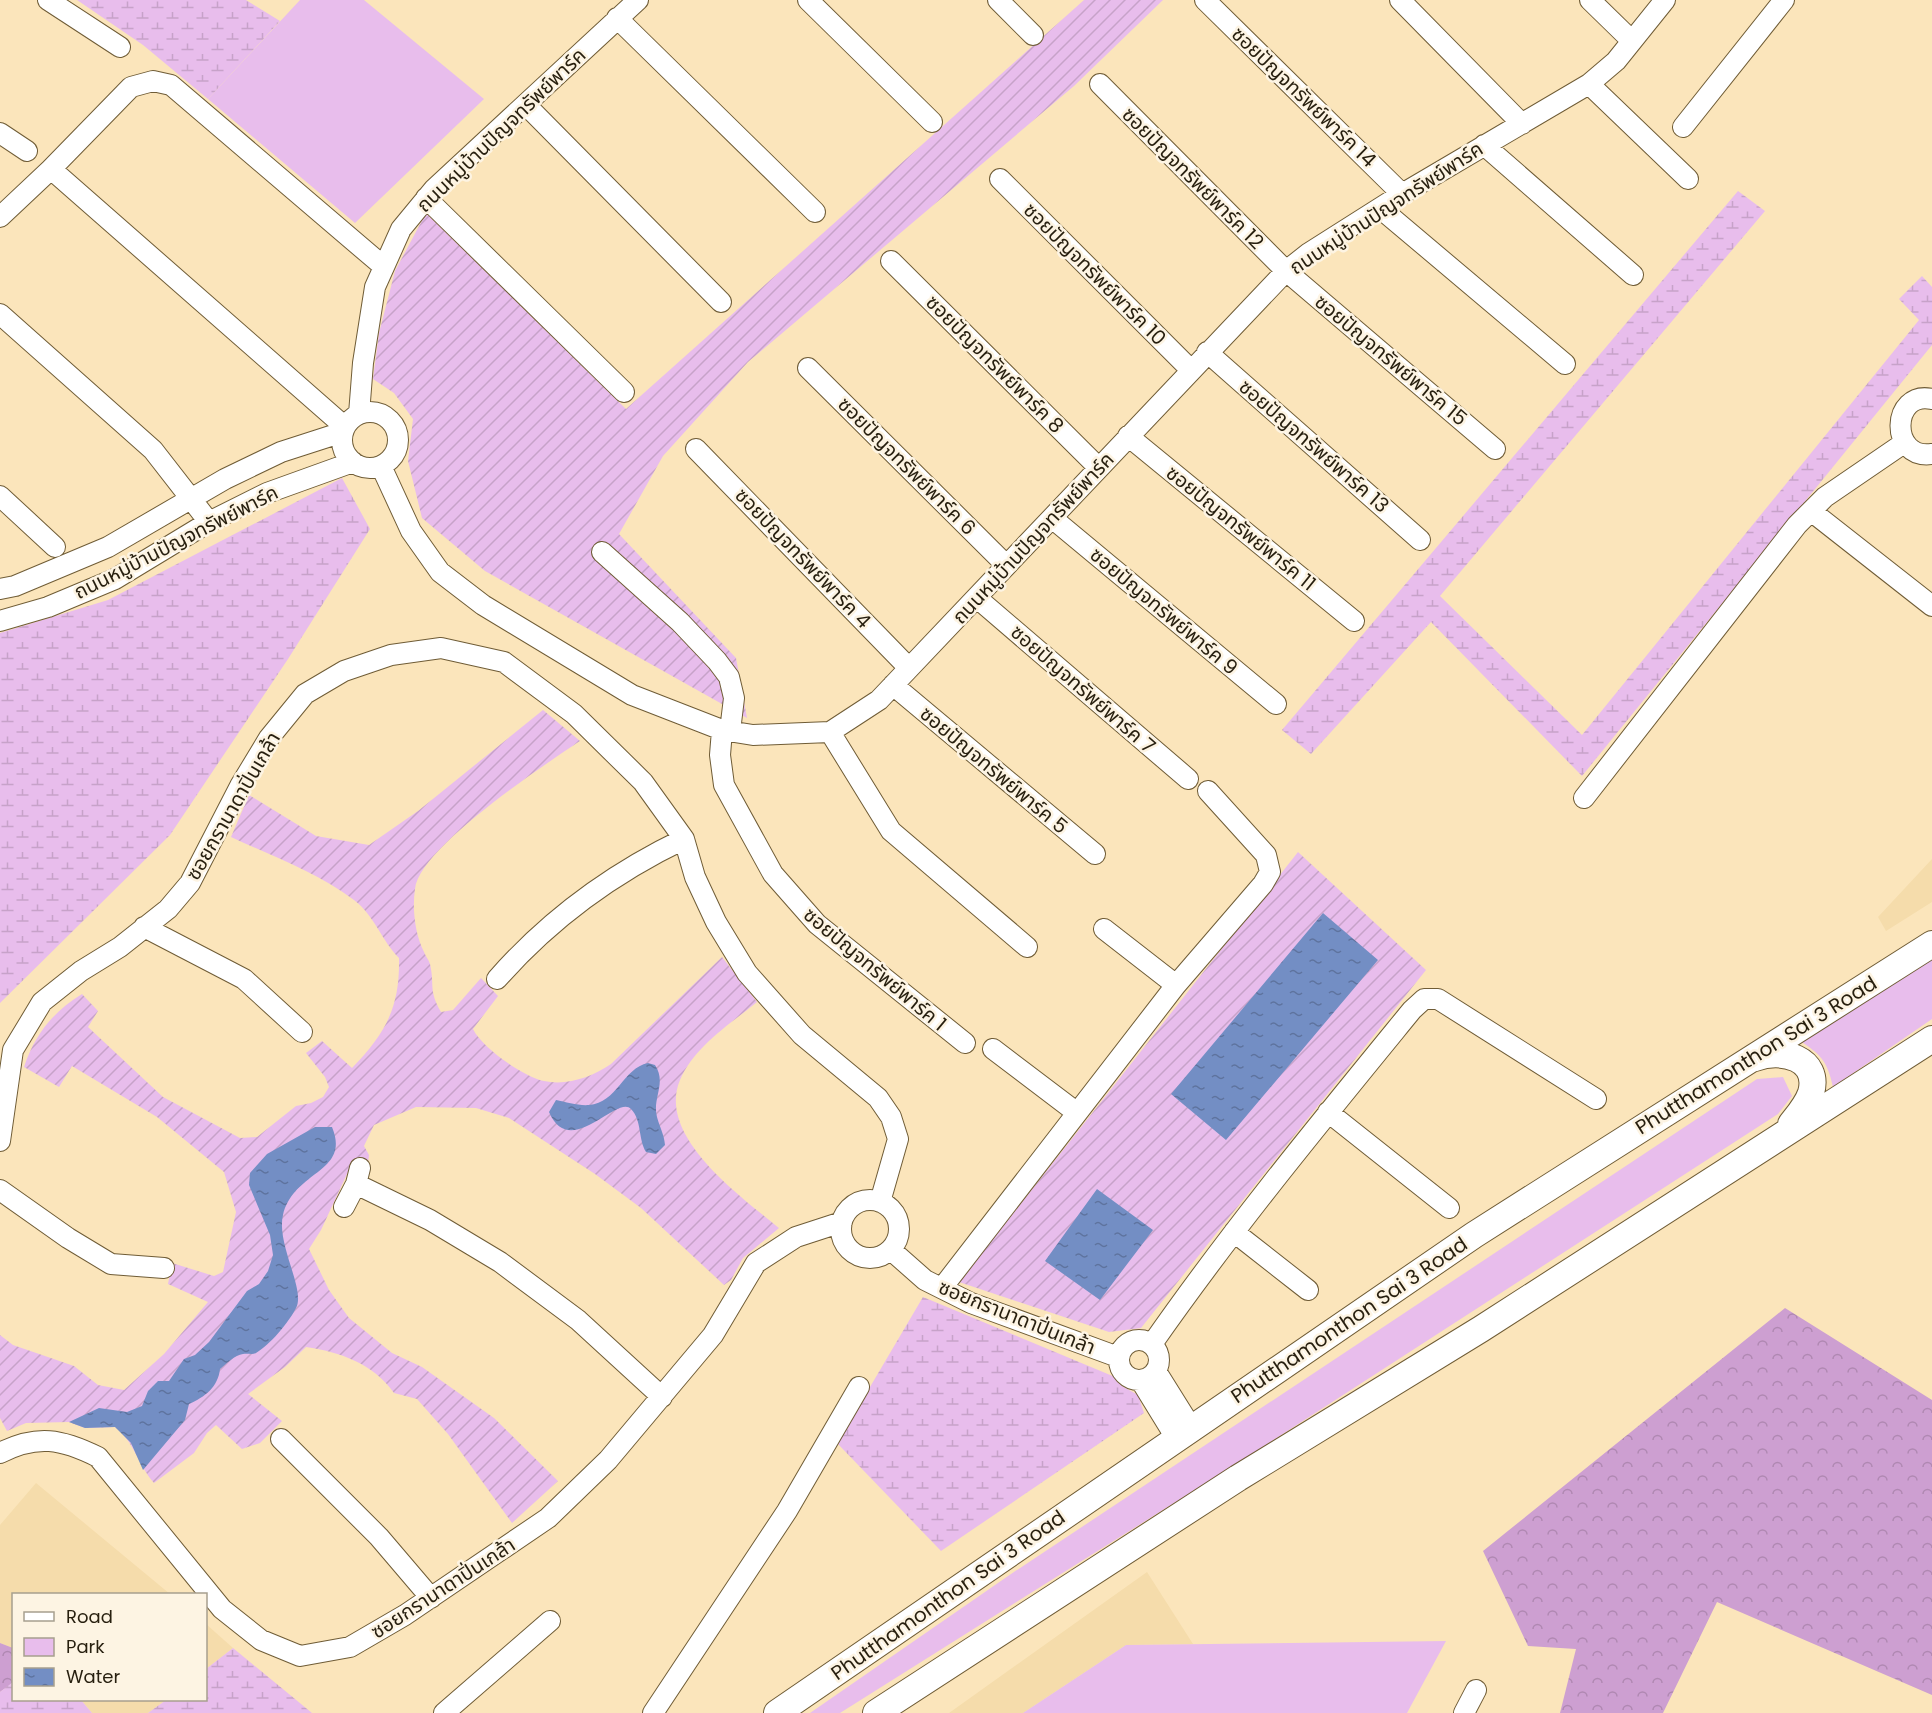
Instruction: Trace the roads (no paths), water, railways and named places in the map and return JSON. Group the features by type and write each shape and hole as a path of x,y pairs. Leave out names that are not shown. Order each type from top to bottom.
{"main road":[{"name":"Phutthamonthon Sai 3 Road","path":"777,1713 1474,1235 1932,944"},
{"path":"876,1713 1238,1478 1481,1329 1932,1039"},
{"path":"1741,1064 1763,1055 1779,1053 1794,1056 1805,1062 1813,1076 1807,1104 1783,1134"}],"street":[{"path":"48,0 120,48"},
{"name":"ถนนหมู่บ้านปัญจทรัพย์พาร์ค","path":"0,589 15,586 108,548 191,497 281,452 349,424 378,413 394,424 398,444 389,461 381,466 362,466 353,462 343,448 349,424 363,363 375,287 382,266 401,230 426,198 616,18 638,0"},
{"path":"808,0 932,122"},
{"path":"998,0 1033,35"},
{"name":"ซอยปัญจทรัพย์พาร์ค 14","path":"1205,0 1402,194"},
{"path":"1400,0 1522,124"},
{"path":"1590,0 1632,41"},
{"name":"ถนนหมู่บ้านปัญจทรัพย์พาร์ค","path":"830,732 879,700 1286,271 1309,253 1402,194 1589,84 1616,62 1665,0"},
{"path":"1683,127 1784,0"},
{"path":"616,18 815,212"},
{"path":"0,217 51,169 131,87 153,81 171,85 382,266"},
{"name":"ซอยปัญจทรัพย์พาร์ค 12","path":"1100,84 1286,271"},
{"path":"1589,84 1688,179"},
{"path":"526,105 721,302"},
{"path":"0,133 27,151"},
{"path":"1484,145 1634,275"},
{"path":"51,169 349,424"},
{"name":"ซอยปัญจทรัพย์พาร์ค 10","path":"1000,179 1191,370"},
{"path":"426,198 624,392"},
{"path":"1380,208 1565,364"},
{"name":"ซอยปัญจทรัพย์พาร์ค 8","path":"891,261 1099,468"},
{"name":"ซอยปัญจทรัพย์พาร์ค 15","path":"1286,271 1495,449"},
{"path":"0,314 153,450 209,522"},
{"name":"ซอยปัญจทรัพย์พาร์ค 13","path":"1207,352 1420,540"},
{"name":"ซอยปัญจทรัพย์พาร์ค 6","path":"808,368 1006,565"},
{"path":"1932,399 1918,399 1902,412 1899,433 1904,443 1919,453 1932,454"},
{"name":"ซอยปัญจทรัพย์พาร์ค 11","path":"1128,436 1354,621"},
{"path":"1584,798 1797,525 1825,497 1904,443"},
{"name":"ซอยปัญจทรัพย์พาร์ค 4","path":"696,449 909,668"},
{"name":"ถนนหมู่บ้านปัญจทรัพย์พาร์ค","path":"0,621 48,607 115,579 209,522 267,493 353,462"},
{"path":"381,466 411,531 440,572 483,605 632,695 726,730 753,735 830,732 891,831 1027,947"},
{"path":"0,496 55,547"},
{"path":"173,510 188,535"},
{"path":"1811,511 1932,606"},
{"name":"ซอยปัญจทรัพย์พาร์ค 9","path":"1052,518 1276,704"},
{"name":"ซอยปัญจทรัพย์พาร์ค 1","path":"602,552 680,622 729,677 734,698 720,755 724,785 773,874 816,924 965,1043"},
{"name":"ซอยปัญจทรัพย์พาร์ค 7","path":"977,598 1188,779"},
{"name":"ซอยกรานาดาปิ่นเกล้า","path":"0,1141 13,1050 42,1002 81,971 120,947 168,909 190,883 240,786 269,738 304,694 344,671 392,655 441,648 504,662 574,714 643,782 684,839 694,877 716,922 747,973 802,1035 878,1098 891,1117 898,1139 880,1202 868,1200 857,1203 847,1211 842,1222 796,1237 756,1263 713,1335 608,1460 548,1518 431,1598 350,1647 300,1656 261,1640 222,1610 98,1457 78,1447 39,1439 0,1453"},
{"name":"ซอยปัญจทรัพย์พาร์ค 5","path":"893,685 1095,854"},
{"path":"942,1288 1176,984 1263,884 1270,872 1266,855 1208,791"},
{"path":"497,980 519,954 566,914 645,858 684,839"},
{"path":"144,927 244,980 302,1032"},
{"path":"1104,929 1176,984"},
{"path":"1152,1344 1234,1232 1328,1112 1412,1010 1424,999 1438,999 1596,1099"},
{"path":"993,1049 1076,1112"},
{"path":"1328,1112 1449,1208"},
{"path":"344,1207 358,1176 500,1262 578,1320 662,1397"},
{"path":"0,1190 68,1238 111,1264 164,1268"},
{"path":"842,1222 844,1241 856,1255 875,1258 891,1250 898,1240 897,1217 890,1208 880,1202"},
{"path":"1234,1232 1308,1290"},
{"name":"ซอยกรานาดาปิ่นเกล้า","path":"891,1250 925,1280 971,1303 1119,1357"},
{"name":"ซอยกรานาดาปิ่นเกล้า","path":"1138,1340 1152,1344 1158,1352 1159,1362 1149,1376 1124,1375 1119,1366 1119,1357 1125,1345 1131,1341 1138,1340"},
{"name":"ซอยกรานาดาปิ่นเกล้า","path":"1149,1376 1183,1433"},
{"path":"653,1713 787,1511 859,1387"},
{"path":"280,1439 379,1537 431,1598"},
{"path":"444,1713 467,1706 550,1621"},
{"path":"1464,1713 1476,1690"}],"water":[{"path":"1323,913 1378,960 1226,1140 1171,1094"},
{"path":"648,1063 655,1065 660,1078 656,1110 665,1145 656,1154 646,1152 637,1119 631,1109 624,1107 615,1110 580,1129 569,1130 558,1125 549,1112 556,1100 581,1105 599,1103 607,1098 632,1071"},
{"path":"315,1127 332,1127 336,1142 334,1154 328,1163 298,1189 289,1200 283,1215 283,1239 298,1300 293,1314 279,1333 256,1353 237,1356 220,1369 214,1386 205,1395 189,1404 185,1420 143,1470 131,1443 115,1427 85,1428 69,1422 99,1408 127,1412 142,1406 148,1391 158,1381 169,1381 184,1359 195,1355 209,1342 247,1291 259,1284 268,1271 273,1255 270,1235 249,1185 250,1173 267,1154"},
{"path":"1097,1189 1153,1230 1100,1300 1045,1261"}]}
